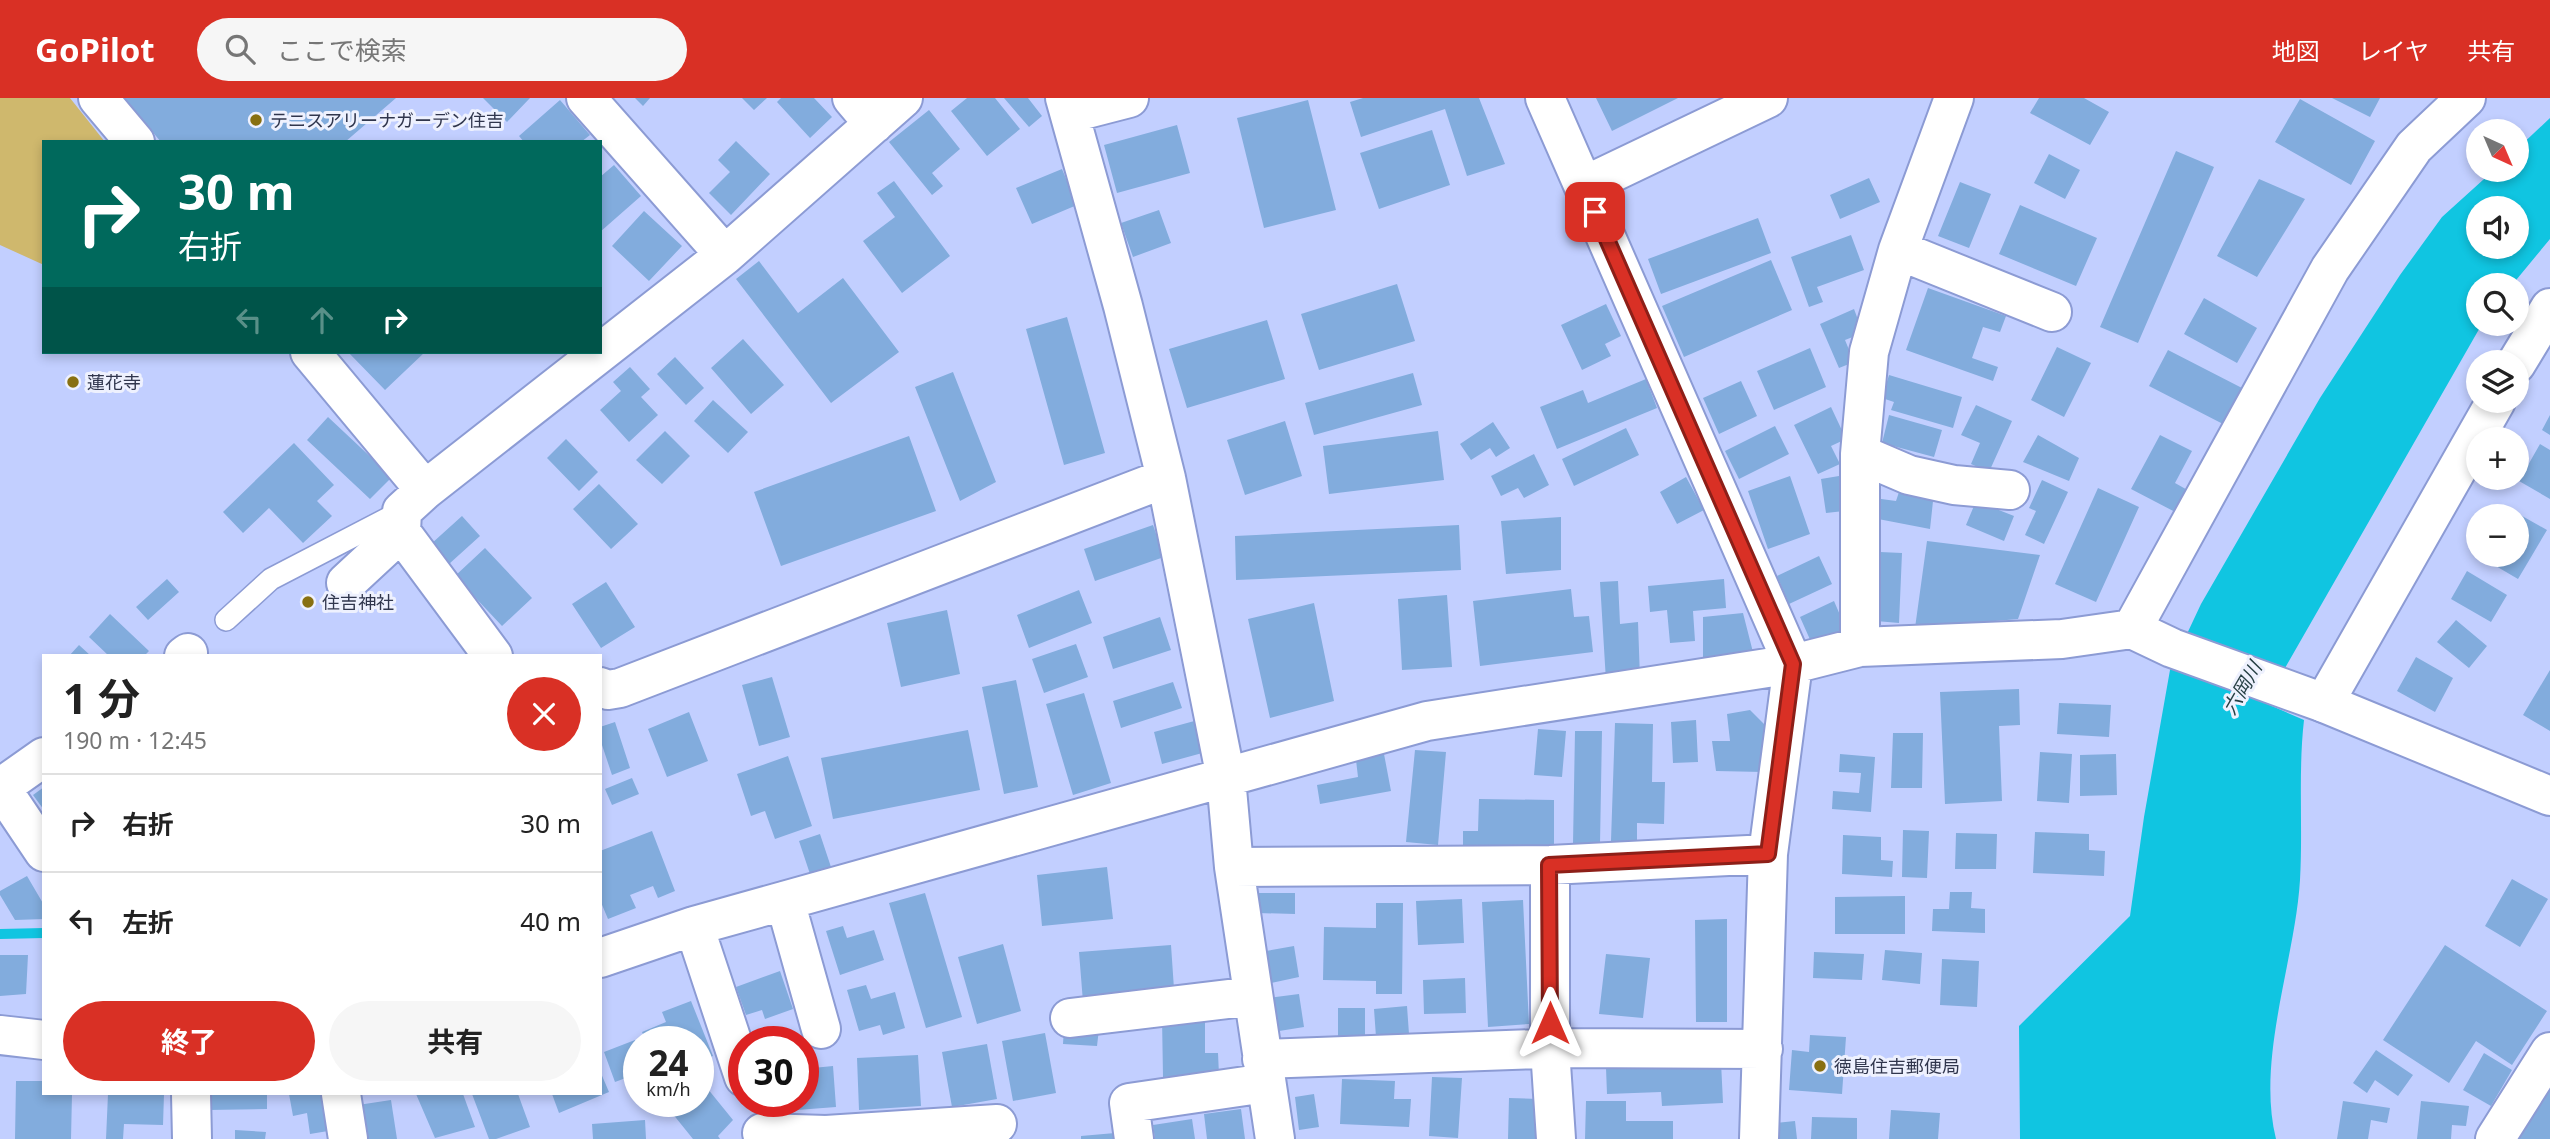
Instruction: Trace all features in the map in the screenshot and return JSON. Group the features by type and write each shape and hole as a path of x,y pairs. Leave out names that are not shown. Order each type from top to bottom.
{"street":[{"path":"98,98 133,140"},
{"path":"586,98 725,255"},
{"path":"346,583 409,511 725,255 863,111 903,98"},
{"path":"1129,98 1068,105 1123,306 1166,478 1226,778 1234,867 1275,1139"},
{"path":"1545,98 1793,664 1768,854 1759,1139"},
{"path":"1584,187 1768,98"},
{"path":"1860,647 1860,454 1869,352 1898,250 1954,98"},
{"path":"2132,629 2329,270 2414,148 2466,98"},
{"path":"1898,250 2052,312"},
{"path":"2524,350 2550,308"},
{"path":"311,354 409,511 492,654"},
{"path":"2306,697 2488,413"},
{"path":"1860,454 1909,475 1954,485 2010,490"},
{"path":"602,688 608,690 620,688 1166,478"},
{"path":"602,957 694,926 1427,721 1793,664 1860,647 2063,639 2132,629 2172,648 2306,697 2550,796"},
{"path":"42,758 1,788 42,849"},
{"path":"1234,867 1549,865 1768,854"},
{"path":"1549,865 1550,1049 1556,1139"},
{"path":"785,901 821,1030"},
{"path":"694,926 728,1029"},
{"path":"1070,1018 1253,996"},
{"path":"0,1035 42,1040"},
{"path":"1134,1139 1129,1103 1264,1071 1550,1049 1763,1049"},
{"path":"2495,1139 2550,1052"},
{"path":"191,1095 192,1139"},
{"path":"341,1095 348,1139"},
{"path":"759,1124 826,1135 997,1124"}],"lane":[{"path":"226,620 271,579 409,511"}],"shaded area":[{"path":"0,98 70,98 103,140 42,140 42,264 0,245"}],"water":[{"name":"六岡川","path":"2550,118 2550,239 2522,273 2466,273 2466,336 2475,336 2265,703 2304,720 2300,880 2297,911 2273,1043 2271,1108 2276,1139 2020,1139 2019,1026 2130,916 2170,670 2201,604 2320,398 2400,275 2442,217 2481,182 2529,182 2529,138"}],"building":[{"name":"テニスアリーナガーデン住吉","path":"124,98 396,98 347,140 159,140"},
{"path":"483,98 530,98 507,122"},
{"path":"635,98 650,98 643,106"},
{"path":"742,98 767,98 754,110"},
{"path":"781,98 814,98 832,117 810,138 777,102"},
{"path":"967,98 995,98 1020,129 987,156 951,111"},
{"path":"1004,98 1028,98 1042,116 1029,127"},
{"path":"1363,98 1479,98 1505,164 1467,176 1445,109 1361,137 1350,102"},
{"path":"1596,98 1678,98 1612,131"},
{"path":"2039,98 2084,98 2109,112 2090,145 2030,113"},
{"path":"2332,98 2380,98 2370,117"},
{"path":"2300,99 2375,141 2351,185 2275,142"},
{"path":"560,100 590,135 584,140 522,140 519,136"},
{"path":"1308,100 1336,210 1264,228 1237,118"},
{"path":"929,110 960,149 932,173 943,186 932,195 889,142"},
{"path":"1177,125 1190,173 1117,193 1104,145"},
{"path":"1432,130 1450,185 1379,209 1360,153"},
{"path":"736,141 770,174 731,215 709,193 730,172 718,160"},
{"path":"2176,151 2214,167 2138,343 2100,327"},
{"path":"2049,154 2080,170 2065,199 2034,183"},
{"path":"614,165 641,196 602,230 602,175"},
{"path":"1062,169 1077,205 1032,224 1016,188"},
{"path":"1869,178 1880,202 1840,219 1830,195"},
{"path":"2259,179 2305,199 2257,277 2217,256"},
{"path":"894,181 950,256 902,293 863,241 895,217 877,193"},
{"path":"1960,182 1991,194 1969,248 1938,236"},
{"path":"2020,205 2097,238 2076,286 1999,254"},
{"path":"1159,210 1171,243 1133,257 1121,223"},
{"path":"644,211 682,246 649,281 612,246"},
{"path":"1758,218 1771,253 1661,294 1648,259"},
{"path":"1851,235 1864,270 1817,287 1823,302 1809,307 1791,257"},
{"path":"1771,260 1792,310 1684,357 1662,306"},
{"path":"759,261 798,313 843,278 899,352 831,403 736,279"},
{"path":"1397,284 1415,341 1319,370 1301,314"},
{"path":"1928,288 2006,316 2000,332 1983,327 1972,358 1998,367 1993,381 1906,350"},
{"path":"2204,298 2257,328 2237,363 2184,334"},
{"path":"1606,304 1621,336 1605,344 1611,356 1582,370 1561,325"},
{"path":"1854,309 1863,333 1845,340 1854,362 1839,368 1820,324"},
{"path":"1067,317 1105,453 1064,465 1026,329"},
{"path":"1267,320 1285,379 1187,408 1169,349"},
{"path":"743,339 784,385 751,414 711,368"},
{"path":"2057,347 2091,363 2064,417 2031,400"},
{"path":"1810,348 1826,387 1774,410 1757,371"},
{"path":"2168,350 2242,388 2223,424 2149,386"},
{"path":"350,354 423,354 385,390"},
{"path":"675,357 704,388 686,405 657,374"},
{"path":"630,367 650,389 641,397 658,415 629,442 600,410 621,391 613,382"},
{"path":"953,372 996,482 960,501 915,387"},
{"path":"1413,373 1422,405 1314,435 1305,403"},
{"path":"1889,375 1962,397 1953,428 1891,410 1894,402 1882,398"},
{"path":"1646,379 1657,408 1557,449 1540,407 1583,390 1588,403"},
{"path":"1741,381 1757,416 1719,434 1703,398"},
{"path":"713,400 748,432 728,453 694,421"},
{"path":"1976,405 2012,421 1989,472 1971,464 1980,443 1961,435"},
{"path":"1831,407 1846,439 1831,446 1840,464 1818,474 1794,425"},
{"path":"1889,415 1942,430 1934,457 1882,443"},
{"path":"2550,415 2550,435 2542,430"},
{"path":"328,417 392,477 370,499 307,440"},
{"path":"1285,421 1302,476 1245,495 1227,440"},
{"path":"1493,422 1510,448 1496,457 1490,448 1471,460 1460,444"},
{"path":"1775,426 1789,454 1739,479 1725,451"},
{"path":"1626,428 1639,455 1574,486 1562,459"},
{"path":"665,431 690,456 662,484 636,460"},
{"path":"1438,431 1444,480 1329,494 1323,446"},
{"path":"2038,435 2079,458 2069,481 2023,462"},
{"path":"2160,435 2192,451 2175,483 2191,492 2179,514 2131,489"},
{"path":"909,436 936,511 781,566 754,492"},
{"path":"566,439 598,472 579,491 547,458"},
{"path":"294,443 334,485 317,501 332,516 303,543 269,508 243,533 223,512"},
{"path":"2540,444 2550,450 2550,499 2529,487 2529,463"},
{"path":"1534,454 1549,485 1524,498 1518,488 1501,496 1491,476"},
{"path":"1790,476 1810,534 1768,549 1748,491"},
{"path":"1839,476 1844,511 1826,513 1821,479"},
{"path":"1686,477 1704,510 1677,524 1660,492"},
{"path":"2042,480 2068,492 2044,544 2025,535 2036,511 2029,508"},
{"path":"599,484 638,524 611,549 573,509"},
{"path":"2098,488 2139,507 2096,602 2055,584"},
{"path":"1900,489 1934,492 1930,529 1873,518 1874,498 1896,501"},
{"path":"1976,501 2014,516 2004,541 1966,525"},
{"path":"462,516 480,536 449,564 431,544"},
{"path":"1561,517 1561,570 1506,574 1501,521"},
{"path":"2529,520 2547,530 2529,560"},
{"path":"1153,525 1164,557 1095,581 1084,549"},
{"path":"1459,525 1461,570 1236,580 1235,536"},
{"path":"1927,541 2040,555 2018,619 1915,628"},
{"path":"485,548 532,598 502,626 455,576"},
{"path":"1880,552 1902,553 1899,623 1876,621"},
{"path":"1819,556 1832,584 1789,604 1777,576"},
{"path":"2498,567 2525,567 2518,579"},
{"path":"2467,571 2507,595 2491,622 2451,599"},
{"path":"167,579 179,592 148,620 136,607"},
{"path":"1724,579 1726,608 1693,611 1695,641 1670,643 1667,610 1650,612 1648,586"},
{"path":"1618,581 1620,624 1638,622 1640,679 1606,681 1600,582"},
{"path":"606,582 635,627 601,648 572,604"},
{"path":"1571,589 1574,617 1589,616 1593,652 1480,666 1473,601"},
{"path":"1079,590 1092,623 1029,648 1017,615"},
{"path":"1447,595 1452,667 1402,670 1398,599"},
{"path":"1834,601 1846,629 1812,644 1800,617"},
{"path":"1314,603 1334,701 1270,718 1248,619"},
{"path":"947,610 960,674 901,687 887,623"},
{"path":"1743,613 1755,660 1703,664 1703,617"},
{"path":"110,614 149,651 146,654 107,654 89,637"},
{"path":"1160,617 1171,650 1113,669 1103,637"},
{"path":"2456,620 2487,646 2469,668 2437,642"},
{"path":"1076,644 1088,677 1044,693 1032,659"},
{"path":"79,645 89,654 71,654"},
{"path":"2416,657 2453,678 2435,712 2397,691"},
{"path":"2550,670 2550,731 2523,715"},
{"path":"772,677 790,737 759,746 742,685"},
{"path":"1016,680 1038,787 1004,794 982,687"},
{"path":"1173,682 1182,708 1121,728 1113,701"},
{"path":"2019,689 2020,725 1999,726 2002,801 1945,804 1940,692"},
{"path":"1084,693 1111,783 1073,795 1046,704"},
{"path":"2059,703 2111,705 2109,737 2057,734"},
{"path":"1750,710 1773,733 1763,772 1716,771 1712,741 1730,741 1727,714"},
{"path":"689,712 708,761 667,777 648,729"},
{"path":"1198,720 1206,752 1162,764 1154,732"},
{"path":"1696,720 1698,762 1673,763 1671,722"},
{"path":"615,722 630,768 612,775 602,745 602,726"},
{"path":"1615,723 1653,724 1652,782 1665,782 1664,824 1637,823 1637,842 1611,841"},
{"path":"1538,729 1566,731 1562,777 1534,775"},
{"path":"968,730 980,790 833,819 821,758"},
{"path":"1575,731 1602,731 1600,844 1573,844"},
{"path":"1893,733 1923,733 1922,788 1891,788"},
{"path":"1415,750 1446,752 1438,845 1406,842"},
{"path":"2040,752 2072,754 2069,803 2037,801"},
{"path":"1384,754 1391,791 1320,804 1317,785 1358,777 1356,760"},
{"path":"1840,754 1875,757 1871,812 1832,809 1833,791 1859,793 1861,773 1839,772"},
{"path":"2116,754 2117,795 2080,796 2080,755"},
{"path":"788,756 812,826 775,839 765,811 751,816 737,774"},
{"path":"632,778 639,794 612,805 605,789"},
{"path":"42,788 42,807 33,795"},
{"path":"1479,799 1554,800 1554,850 1463,848 1463,831 1478,831"},
{"path":"1903,830 1929,831 1927,878 1902,877"},
{"path":"652,831 675,891 658,898 653,886 630,895 636,908 608,919 602,905 602,850"},
{"path":"2035,832 2089,834 2089,850 2105,851 2104,876 2033,873"},
{"path":"1956,833 1997,834 1996,869 1955,869"},
{"path":"820,834 831,867 810,874 799,841"},
{"path":"1843,835 1881,837 1881,860 1893,861 1892,877 1842,874"},
{"path":"1107,867 1113,919 1042,926 1037,875"},
{"path":"27,876 42,902 42,919 15,920 0,891"},
{"path":"2512,879 2548,899 2520,947 2485,926"},
{"path":"1950,892 1972,892 1971,908 1985,909 1985,933 1932,931 1933,909 1949,909"},
{"path":"925,893 962,1017 926,1028 889,903"},
{"path":"1258,893 1295,893 1295,914 1258,913"},
{"path":"1905,896 1905,934 1835,934 1835,897"},
{"path":"1462,899 1464,943 1418,945 1416,901"},
{"path":"1523,900 1529,1024 1488,1027 1482,902"},
{"path":"1376,903 1403,903 1402,994 1376,994 1376,981 1323,980 1324,927 1376,928"},
{"path":"1727,919 1727,1022 1696,1022 1695,920"},
{"path":"843,926 847,938 874,930 884,960 840,975 826,931"},
{"path":"1003,944 1021,1011 977,1024 958,957"},
{"path":"1171,945 1174,989 1083,1002 1079,952"},
{"path":"2445,945 2547,1011 2512,1065 2476,1041 2449,1083 2383,1040"},
{"path":"1294,946 1299,977 1266,984 1260,952"},
{"path":"1885,950 1922,953 1920,984 1882,980"},
{"path":"1814,952 1864,954 1862,980 1813,978"},
{"path":"1606,954 1650,958 1643,1018 1599,1014"},
{"path":"0,955 28,955 26,994 0,996"},
{"path":"1942,959 1979,961 1977,1007 1940,1005"},
{"path":"780,971 793,1009 765,1019 762,1010 746,1015 736,987"},
{"path":"1465,978 1466,1013 1424,1014 1423,980"},
{"path":"866,985 871,999 895,992 905,1028 883,1035 880,1025 859,1031 847,990"},
{"path":"1299,994 1304,1027 1273,1032 1268,998"},
{"path":"691,1001 701,1026 656,1026 666,1022 662,1012"},
{"path":"1407,1006 1409,1034 1376,1037 1374,1009"},
{"path":"1338,1008 1365,1008 1365,1037 1338,1036"},
{"path":"1205,1015 1205,1053 1218,1053 1219,1075 1163,1077 1162,1017"},
{"path":"1064,1027 1099,1029 1097,1046 1063,1044"},
{"path":"1045,1033 1056,1093 1013,1101 1002,1041"},
{"path":"1810,1035 1846,1037 1842,1094 1789,1090 1792,1050 1809,1052"},
{"path":"987,1044 997,1099 952,1107 942,1052"},
{"path":"623,1045 623,1079 615,1082 604,1052"},
{"path":"2376,1050 2413,1075 2398,1096 2375,1080 2367,1093 2353,1083"},
{"path":"2484,1053 2512,1070 2491,1106 2463,1090"},
{"path":"918,1055 921,1106 859,1110 857,1058"},
{"path":"1721,1062 1723,1103 1662,1106 1661,1092 1607,1094 1606,1068"},
{"path":"833,1066 836,1107 819,1108 819,1067"},
{"path":"602,1076 609,1092 602,1095"},
{"path":"1432,1077 1462,1078 1458,1138 1429,1136"},
{"path":"2550,1078 2550,1139 2512,1139"},
{"path":"1342,1079 1395,1081 1394,1099 1411,1099 1409,1127 1340,1124"},
{"path":"16,1081 42,1081 42,1095 72,1095 71,1139 15,1139"},
{"path":"1314,1094 1319,1127 1299,1130 1295,1097"},
{"path":"108,1095 164,1095 163,1125 124,1124 123,1139 106,1139"},
{"path":"206,1095 267,1095 267,1109 208,1110"},
{"path":"289,1095 322,1095 328,1131 310,1134 307,1113 293,1116"},
{"path":"416,1095 463,1095 475,1127 435,1138"},
{"path":"472,1095 518,1095 530,1127 489,1139"},
{"path":"552,1095 602,1095 559,1113"},
{"path":"714,1097 733,1120 718,1136 720,1139 693,1139 675,1117 714,1117"},
{"path":"1509,1098 1540,1099 1539,1139 1508,1139"},
{"path":"391,1100 397,1139 363,1139 358,1105"},
{"path":"1586,1101 1626,1101 1626,1121 1673,1121 1673,1139 1585,1139"},
{"path":"2343,1101 2390,1108 2387,1123 2371,1120 2368,1139 2337,1139"},
{"path":"2421,1101 2469,1106 2466,1126 2452,1125 2451,1139 2417,1139"},
{"path":"1241,1109 1245,1139 1207,1139 1204,1114"},
{"path":"1891,1110 1940,1113 1938,1139 1889,1139"},
{"path":"1812,1117 1857,1118 1857,1139 1811,1139"},
{"path":"1192,1119 1195,1139 1155,1139 1153,1125"},
{"path":"645,1120 646,1139 593,1139 592,1124"},
{"path":"1795,1121 1797,1139 1776,1139 1775,1123"},
{"path":"235,1130 266,1132 265,1139 235,1139"},
{"path":"1115,1133 1116,1139 1081,1139 1081,1136"}],"waterway":[{"path":"0,934 42,933"}],"place":[{"name":"テニスアリーナガーデン住吉","path":"256,120"},
{"name":"蓮花寺","path":"73,382"},
{"name":"住吉神社","path":"308,602"},
{"name":"徳島住吉郵便局","path":"1820,1066"}],"route":[{"path":"1550,1023 1549,865 1768,854 1793,664 1595,212"}]}
